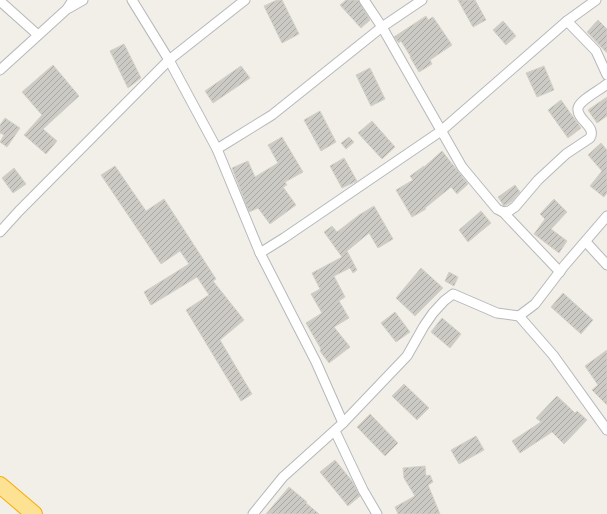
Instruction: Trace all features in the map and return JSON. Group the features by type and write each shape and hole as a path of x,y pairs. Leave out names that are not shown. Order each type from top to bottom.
{"highway":[{"path":"0,485 34,514"}],"street":[{"path":"67,9 73,0"},
{"path":"0,70 67,9 83,0"},
{"path":"132,0 169,60 217,149 260,253 316,362 343,423"},
{"path":"0,232 169,60 245,0"},
{"path":"364,0 382,27 462,167 497,209 503,212 560,272"},
{"path":"217,149 272,115 382,27 422,0"},
{"path":"260,253 441,131 567,21 596,0"},
{"path":"0,1 38,35"},
{"path":"567,21 596,51 607,75"},
{"path":"503,212 509,211 515,207 538,180 566,154 590,138 592,131 578,113 578,108 582,103 607,84"},
{"path":"519,316 535,304 607,216"},
{"path":"586,242 607,265"},
{"path":"253,514 283,477 335,431 407,356 433,313 453,294 497,312 519,316 553,355 607,430"},
{"path":"335,431 363,490 377,514"}],"building":[{"path":"277,0 282,0 299,34 282,43 264,6"},
{"path":"346,0 358,0 370,20 361,28 340,5"},
{"path":"458,0 475,0 486,20 473,27"},
{"path":"426,16 428,20 433,17 452,45 430,60 432,64 419,72 401,41 399,43 394,37"},
{"path":"598,20 607,29 607,53 587,32"},
{"path":"503,21 516,36 506,45 493,30"},
{"path":"124,44 141,78 128,88 110,51"},
{"path":"53,65 79,96 43,129 57,141 46,154 24,135 42,115 22,92"},
{"path":"241,66 250,78 213,103 205,91"},
{"path":"544,66 554,90 537,97 526,73"},
{"path":"370,68 385,99 371,106 356,75"},
{"path":"607,97 607,116 597,123 588,110"},
{"path":"561,100 581,128 568,138 548,110"},
{"path":"320,111 336,142 321,151 304,120"},
{"path":"5,118 20,128 7,147 0,142 4,135 0,133 0,125"},
{"path":"372,121 395,147 382,159 358,133"},
{"path":"282,137 303,172 285,182 287,185 283,187 296,205 270,224 258,208 249,212 232,168 248,161 255,177 278,163 268,145"},
{"path":"349,137 354,142 346,149 341,143"},
{"path":"601,143 607,150 607,193 604,197 590,186 602,171 588,155"},
{"path":"442,151 468,184 457,194 451,187 425,208 426,209 412,217 396,190 413,180 410,176 424,167"},
{"path":"344,158 357,181 342,188 330,166"},
{"path":"115,166 146,211 164,199 216,279 213,281 244,320 220,340 252,394 241,401 186,310 209,295 197,277 151,305 144,292 189,264 180,251 161,264 101,175"},
{"path":"14,168 26,184 13,193 2,178"},
{"path":"515,185 520,192 511,202 504,206 498,197"},
{"path":"554,199 567,212 551,229 567,241 559,253 534,234 545,219 540,214"},
{"path":"374,206 393,239 378,248 369,233 347,251 357,270 353,273 350,268 334,276 345,297 339,301 349,318 334,327 350,347 329,363 320,351 321,349 306,323 322,313 311,294 320,289 312,273 342,257 324,232 332,226 337,232 359,215"},
{"path":"481,211 491,223 468,242 459,230"},
{"path":"421,268 443,288 415,316 396,298"},
{"path":"449,272 458,277 454,286 445,281"},
{"path":"563,293 593,320 581,334 551,307"},
{"path":"395,312 410,332 396,342 381,323"},
{"path":"442,318 461,334 450,348 431,332"},
{"path":"607,350 607,405 592,390 598,385 585,366"},
{"path":"404,384 429,408 417,420 392,396"},
{"path":"557,396 575,413 577,411 587,420 564,444 552,432 520,453 512,441 541,422 536,418"},
{"path":"370,414 398,443 385,456 357,427"},
{"path":"476,436 484,450 459,464 451,450"},
{"path":"335,460 352,481 360,496 348,506 320,472"},
{"path":"425,466 426,476 430,475 433,482 428,485 440,514 398,514 395,507 415,496 404,478 403,468"},
{"path":"289,487 307,502 306,503 319,514 266,514"}]}
